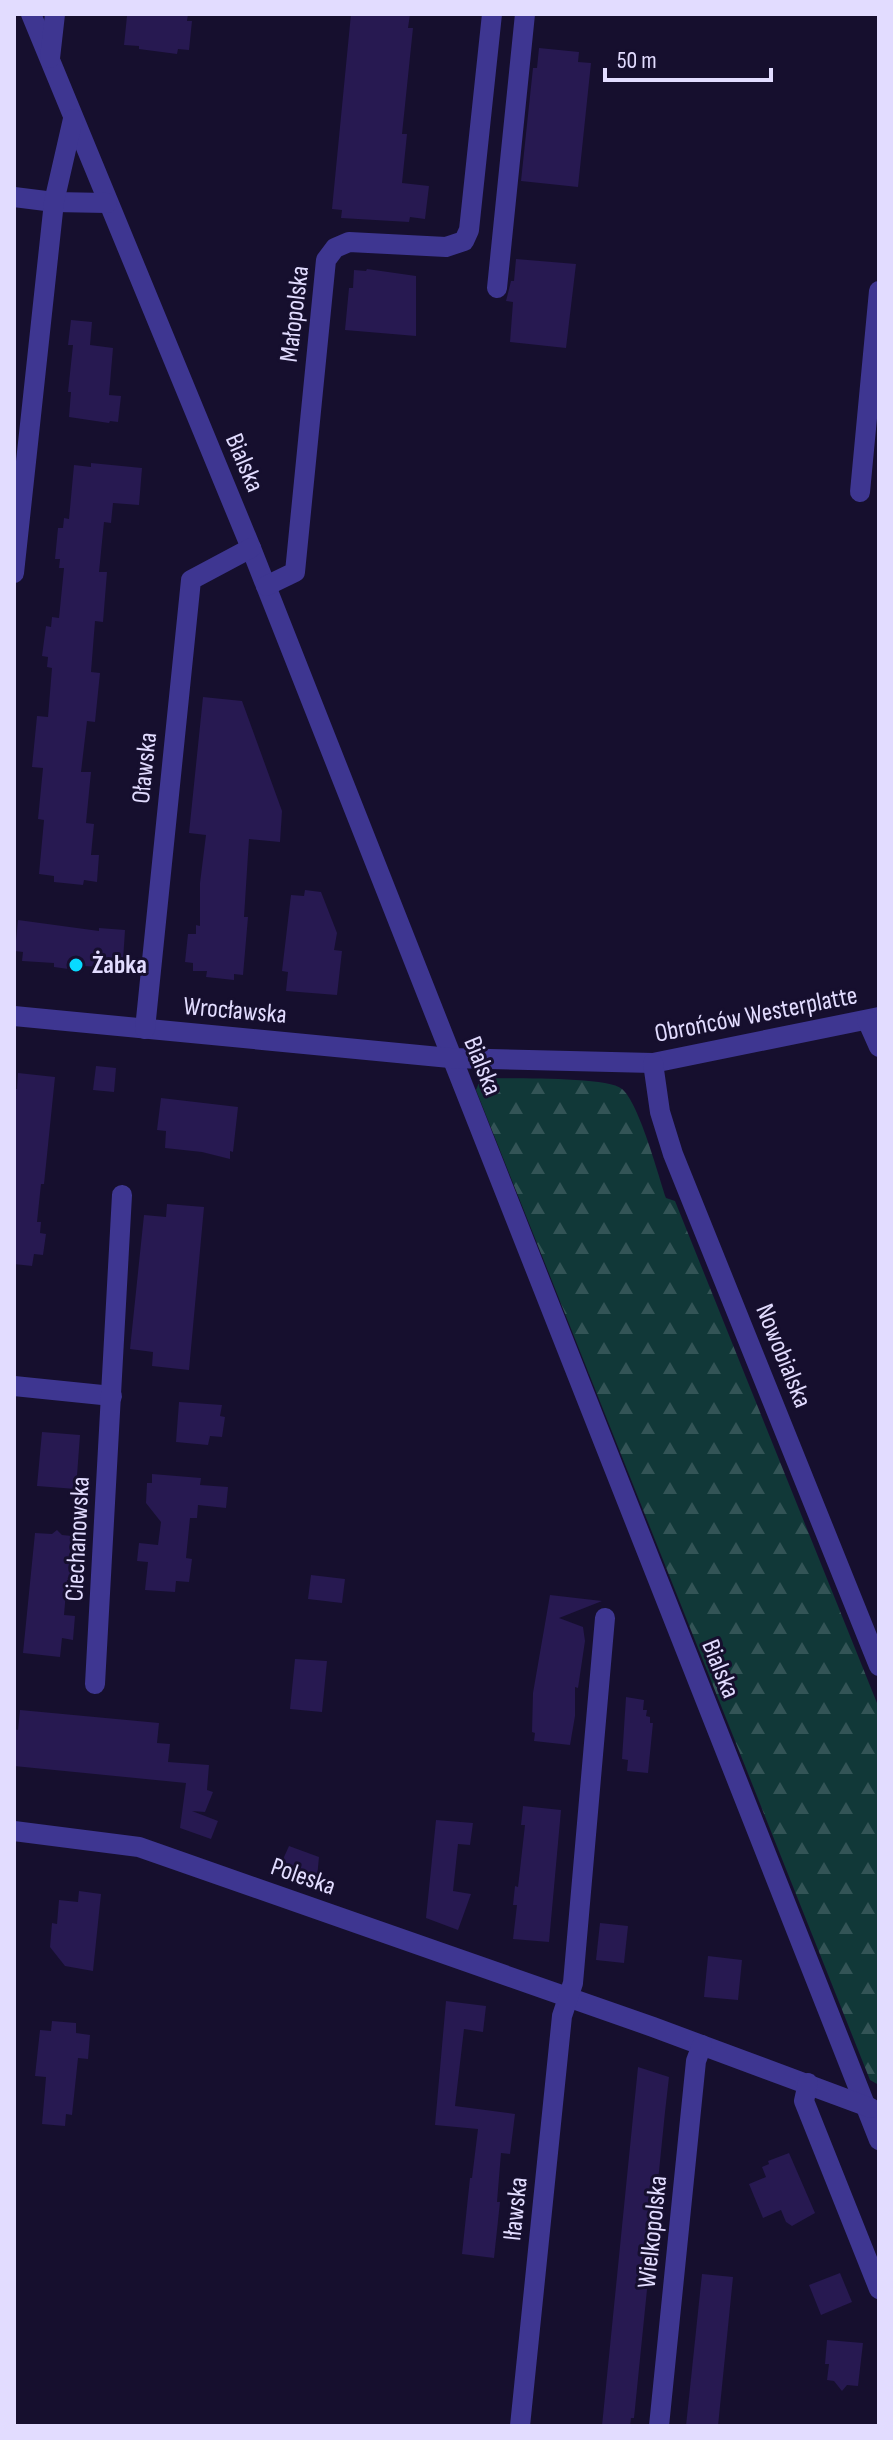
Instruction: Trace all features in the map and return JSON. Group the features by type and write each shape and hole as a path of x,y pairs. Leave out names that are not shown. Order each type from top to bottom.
{"street":[{"name":"Bialska","path":"31,14 251,548 450,1058 872,2108 879,2140"},
{"path":"50,62 55,14"},
{"name":"Małopolska","path":"266,586 295,572 326,260 335,248 349,242 446,247 464,241 469,230 492,14"},
{"path":"497,288 525,14"},
{"path":"14,573 54,202 73,119"},
{"path":"14,197 54,202 107,203"},
{"path":"860,492 879,291"},
{"name":"Oławska","path":"145,1029 191,580 251,548"},
{"name":"Wrocławska","path":"14,1016 450,1058"},
{"path":"873,1018 879,1047"},
{"name":"Obrońców Westerplatte","path":"450,1058 653,1063 873,1018"},
{"name":"Nowobialska","path":"653,1063 660,1112 673,1154 879,1666"},
{"name":"Ciechanowska","path":"95,1684 122,1195"},
{"path":"14,1386 112,1396"},
{"path":"568,1997 573,1983 605,1618"},
{"name":"Poleska","path":"14,1831 139,1847 568,1997 872,2108"},
{"name":"Iławska","path":"520,2426 562,2016 568,1997"},
{"name":"Wielkopolska","path":"659,2426 694,2077 702,2045"},
{"path":"808,2083 804,2101 879,2289"}],"green space":[{"path":"481,1078 597,1082 622,1089 628,1097 641,1123 666,1198 675,1201 879,1708 879,2085 870,2080 476,1090"}],"building":[{"path":"188,14 187,21 192,21 189,50 178,49 177,54 124,45 127,16"},
{"path":"351,14 410,14 408,28 413,28 402,134 407,134 402,183 429,186 425,219 410,217 409,222 341,218 342,210 332,209"},
{"path":"539,48 579,52 578,62 591,63 578,187 521,181 533,68 537,68"},
{"path":"516,259 576,264 566,348 510,342 513,302 506,301 511,281 514,281"},
{"path":"354,270 416,276 416,336 345,330"},
{"path":"71,320 92,322 90,345 113,348 109,395 121,396 118,422 69,417 73,345 68,345"},
{"path":"91,463 142,468 139,505 113,503 111,523 104,522 99,572 107,572 103,622 95,621 91,672 100,673 95,722 87,721 81,772 91,772 86,823 94,824 91,855 99,855 97,882 84,880 83,885 54,882 54,876 39,874 44,820 38,819 43,768 32,767 37,716 48,717 52,668 47,667 48,657 42,656 46,626 51,627 52,617 59,618 64,568 59,568 60,559 55,559 58,528 63,528 64,518 69,519 74,465 91,467"},
{"path":"203,697 242,701 282,811 280,842 249,839 244,917 248,917 243,975 234,974 234,980 206,977 207,971 193,971 193,963 185,962 188,934 196,934 196,925 200,926 200,883 206,835 189,833"},
{"path":"305,890 321,892 337,933 334,950 342,951 337,995 286,991 288,972 282,971 291,895 304,896"},
{"path":"18,920 99,931 99,928 125,930 123,961 116,961 115,968 84,966 83,971 54,967 54,963 22,961 23,952 15,951"},
{"path":"96,1066 116,1068 114,1092 93,1090"},
{"path":"18,1073 55,1077 37,1222 41,1222 40,1233 46,1234 43,1255 34,1254 32,1266 14,1264 14,1089 17,1089"},
{"path":"161,1098 238,1107 230,1159 165,1148 166,1131 157,1130"},
{"path":"167,1204 204,1207 189,1370 152,1366 153,1352 130,1349 144,1215 166,1217"},
{"path":"179,1402 222,1405 220,1416 225,1417 222,1437 210,1436 208,1445 176,1442"},
{"path":"42,1432 80,1435 76,1489 37,1486"},
{"path":"152,1474 201,1478 200,1485 228,1487 226,1508 198,1505 197,1518 190,1518 186,1558 192,1559 189,1582 176,1581 175,1592 145,1590 148,1562 137,1561 139,1543 158,1545 161,1522 146,1503 147,1483 152,1483"},
{"path":"57,1530 62,1535 72,1536 70,1555 81,1556 78,1581 67,1580 64,1615 75,1616 73,1640 62,1638 60,1657 23,1653 35,1533 52,1534"},
{"path":"311,1575 345,1579 342,1603 308,1599"},
{"path":"550,1595 602,1601 559,1618 583,1627 585,1641 578,1688 575,1687 575,1716 570,1745 534,1741 535,1733 532,1732 533,1693"},
{"path":"295,1659 327,1661 322,1712 290,1709"},
{"path":"626,1697 644,1700 643,1710 647,1710 646,1716 653,1723 648,1773 627,1771 628,1760 622,1759"},
{"path":"20,1710 159,1723 157,1743 170,1744 168,1762 209,1765 207,1790 213,1792 205,1812 192,1811 218,1821 211,1839 180,1828 186,1783 14,1766 14,1729 18,1730"},
{"path":"523,1806 561,1810 549,1942 513,1939 517,1905 513,1905 515,1886 518,1887 525,1825 521,1825"},
{"path":"436,1820 473,1823 470,1845 458,1844 453,1891 471,1894 458,1930 426,1918"},
{"path":"289,1846 319,1857 317,1878 280,1866"},
{"path":"79,1891 101,1894 93,1971 65,1966 50,1947 52,1923 57,1924 59,1900 78,1902"},
{"path":"600,1923 628,1926 624,1963 596,1960"},
{"path":"708,1956 742,1960 738,2000 704,1997"},
{"path":"446,2001 486,2006 483,2032 464,2029 455,2106 515,2114 510,2154 501,2153 494,2258 462,2254 478,2129 435,2125"},
{"path":"52,2021 76,2023 76,2033 90,2035 88,2059 78,2058 72,2115 66,2114 65,2126 42,2124 46,2077 35,2076 40,2030 51,2031"},
{"path":"638,2067 669,2077 634,2418 631,2418 630,2426 602,2426"},
{"path":"789,2153 815,2213 792,2226 786,2222 781,2210 763,2218 749,2184 766,2177 762,2167 769,2164 768,2161"},
{"path":"840,2273 852,2302 821,2315 809,2285"},
{"path":"702,2274 733,2277 718,2426 686,2426"},
{"path":"827,2340 863,2343 858,2386 847,2385 842,2391 834,2381 827,2380"}],"place":[{"name":"Żabka","path":"76,965"}]}
